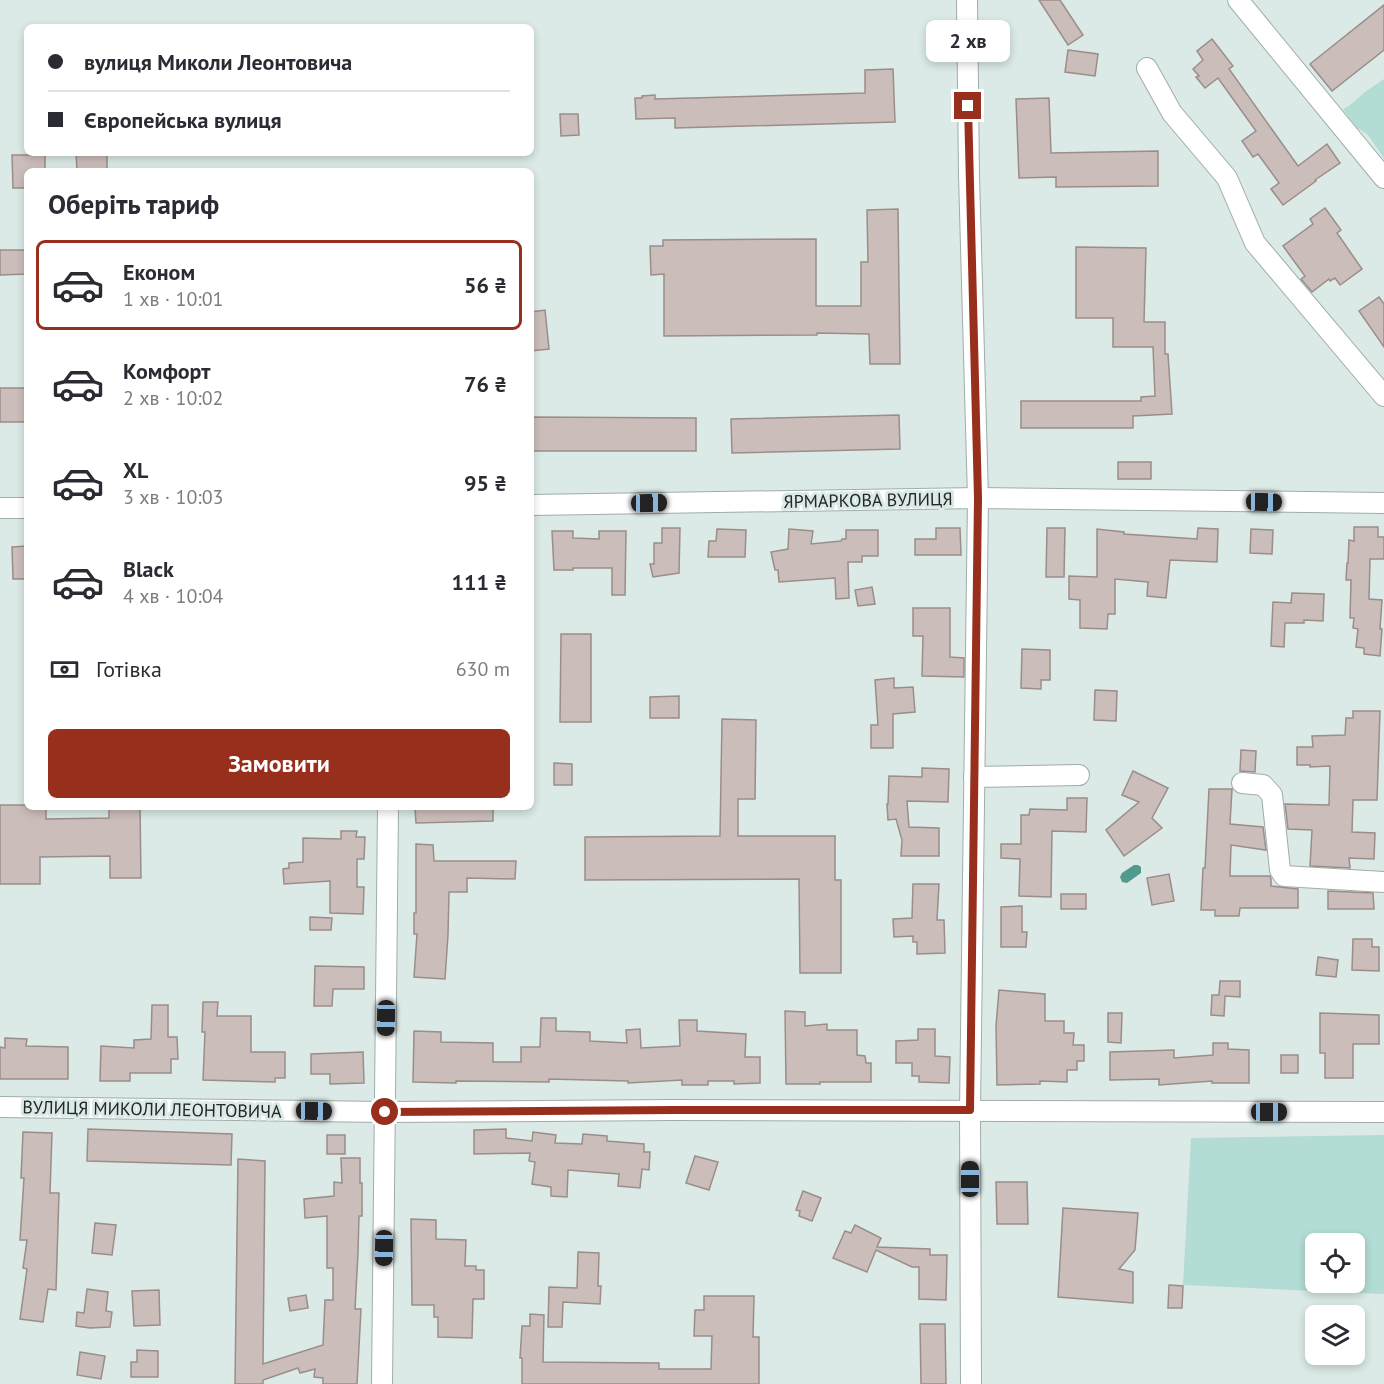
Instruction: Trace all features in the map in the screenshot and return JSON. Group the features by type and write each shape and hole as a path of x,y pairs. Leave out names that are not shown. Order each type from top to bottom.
{"street":[{"path":"967,0 969,175 978,498 970,1110 971,1384"},
{"path":"1238,0 1384,178"},
{"path":"1147,68 1172,113 1227,178 1255,243 1384,396"},
{"name":"ЯРМАРКОВА ВУЛИЦЯ","path":"534,505 978,498 1384,503"},
{"path":"0,508 24,508"},
{"path":"974,777 1079,775"},
{"path":"1242,783 1263,785 1272,795 1280,870 1284,876 1384,882"},
{"path":"382,1384 388,810"},
{"name":"ВУЛИЦЯ МИКОЛИ ЛЕОНТОВИЧА","path":"0,1107 385,1112 970,1110 1384,1112"}],"shaded area":[{"path":"1384,79 1384,158 1368,135 1356,127 1343,109"},
{"path":"1134,865 1141,867 1141,873 1127,883 1122,882 1120,877 1122,873"},
{"path":"1384,1135 1384,1294 1362,1293 1365,1293 1365,1233 1305,1233 1305,1290 1183,1285 1191,1138"}],"building":[{"path":"1039,0 1060,0 1083,35 1068,45"},
{"path":"1384,5 1384,50 1332,91 1310,64"},
{"path":"1212,39 1233,66 1229,69 1298,166 1327,144 1340,163 1283,205 1271,189 1279,183 1258,154 1253,157 1242,141 1256,131 1218,78 1205,88 1196,77 1199,76 1193,69 1203,60 1197,51"},
{"path":"1068,50 1098,54 1095,76 1065,72"},
{"path":"893,69 895,122 675,128 675,118 636,119 635,98 642,98 642,96 655,95 655,99 865,93 865,70"},
{"path":"1049,98 1051,153 1158,151 1158,186 1056,187 1056,177 1019,178 1016,99"},
{"path":"560,114 578,114 579,135 561,136"},
{"path":"12,155 45,156 45,168 24,168 24,188 13,188"},
{"path":"76,156 107,156 107,168 77,168"},
{"path":"1325,208 1341,230 1337,233 1362,269 1340,285 1335,278 1330,281 1329,279 1312,292 1301,279 1305,276 1283,246 1313,224 1310,219"},
{"path":"898,209 900,364 870,364 869,334 664,336 664,274 651,275 650,246 663,246 663,240 816,239 816,306 861,306 861,262 868,262 867,210"},
{"path":"1076,247 1146,248 1144,322 1165,322 1165,354 1168,354 1172,414 1133,416 1133,428 1021,428 1021,401 1141,401 1141,397 1155,396 1153,347 1113,347 1113,318 1076,318"},
{"path":"0,250 24,250 24,274 0,275"},
{"path":"1379,297 1384,304 1384,347 1359,311"},
{"path":"545,310 549,349 534,351 534,312"},
{"path":"0,388 24,388 24,422 0,422"},
{"path":"899,415 900,449 732,453 731,419"},
{"path":"534,417 696,418 696,451 534,451"},
{"path":"1118,462 1151,462 1151,479 1118,479"},
{"path":"1354,527 1378,527 1378,537 1384,537 1384,559 1370,559 1369,599 1382,600 1380,656 1364,654 1364,648 1356,647 1358,629 1353,628 1354,618 1350,618 1351,580 1346,580 1349,540 1354,541"},
{"path":"662,528 680,528 679,573 653,577 650,564 654,564 654,543 662,543"},
{"path":"936,528 960,528 961,555 915,555 915,539 936,539"},
{"path":"1047,528 1065,528 1064,577 1046,577"},
{"path":"1198,528 1218,529 1217,562 1170,560 1166,598 1147,596 1148,582 1115,579 1115,614 1108,614 1107,629 1080,628 1080,600 1069,599 1069,576 1097,577 1097,529 1124,532 1124,534 1197,539"},
{"path":"717,529 746,530 745,557 708,557 709,541 716,541"},
{"path":"789,529 813,531 811,544 846,539 846,530 878,530 878,556 862,556 862,562 848,562 849,598 836,599 835,578 779,582 778,570 775,570 771,552 788,549"},
{"path":"1251,529 1273,530 1272,554 1250,553"},
{"path":"552,531 573,531 573,538 599,539 599,531 626,531 625,595 612,595 612,568 554,570"},
{"path":"24,546 24,579 13,579 12,547"},
{"path":"872,587 875,604 858,606 855,590"},
{"path":"1292,593 1324,594 1323,621 1304,620 1304,623 1285,623 1284,647 1271,646 1273,602 1291,603"},
{"path":"913,608 950,608 950,657 964,658 964,677 922,676 923,636 913,636"},
{"path":"561,634 591,634 591,722 560,722"},
{"path":"1022,649 1050,650 1050,680 1041,680 1041,689 1021,688"},
{"path":"894,678 894,688 913,687 915,712 893,714 893,748 871,748 871,725 878,725 875,680"},
{"path":"1095,690 1117,691 1116,721 1094,720"},
{"path":"679,696 679,718 650,718 650,697"},
{"path":"1353,711 1380,711 1377,800 1353,800 1352,832 1375,833 1374,859 1349,858 1350,868 1310,866 1312,830 1288,829 1285,804 1329,805 1330,766 1297,765 1297,747 1313,747 1312,736 1345,735 1346,718 1353,718"},
{"path":"722,719 756,720 755,799 738,799 738,836 835,836 835,880 841,880 841,973 800,973 799,879 585,880 585,837 720,836"},
{"path":"1241,750 1256,751 1255,772 1240,771"},
{"path":"554,763 572,764 572,785 554,785"},
{"path":"922,768 949,769 948,802 907,801 909,827 939,828 939,856 901,856 902,840 896,819 888,820 889,776 922,777"},
{"path":"1133,771 1168,788 1152,818 1162,828 1124,856 1106,830 1139,802 1122,795"},
{"path":"1209,789 1232,789 1230,824 1263,827 1266,850 1231,845 1230,876 1270,876 1271,886 1298,889 1298,908 1240,908 1239,916 1215,916 1215,910 1201,910"},
{"path":"1067,798 1087,798 1086,832 1052,831 1051,897 1019,896 1020,859 1001,858 1001,844 1021,844 1021,815 1029,815 1030,809 1067,810"},
{"path":"0,805 24,805 24,810 46,810 46,819 109,818 109,810 140,810 141,878 110,878 110,856 40,857 40,884 0,884"},
{"path":"415,810 493,810 493,821 416,823"},
{"path":"341,831 357,831 356,837 365,837 364,859 357,859 357,887 364,887 363,914 330,913 330,881 284,884 283,869 289,868 289,863 303,862 303,838 341,839"},
{"path":"416,844 433,845 434,861 516,861 515,879 467,878 467,892 449,892 445,979 414,977 417,934 414,934"},
{"path":"1169,874 1174,901 1152,905 1147,878"},
{"path":"913,884 939,884 937,920 944,920 945,953 917,954 917,942 913,942 913,936 894,937 893,919 912,918"},
{"path":"1328,891 1373,893 1374,909 1328,909"},
{"path":"1061,894 1086,894 1086,909 1061,909"},
{"path":"1022,906 1022,932 1027,932 1026,947 1001,947 1001,907"},
{"path":"310,917 332,918 331,930 310,930"},
{"path":"1353,939 1372,939 1372,947 1379,947 1379,971 1352,970"},
{"path":"1318,957 1338,960 1336,977 1316,975"},
{"path":"315,966 364,967 364,989 333,989 332,1006 314,1006"},
{"path":"1220,981 1240,981 1240,997 1225,996 1224,1016 1211,1015 1212,995 1219,995"},
{"path":"999,990 1045,994 1045,1021 1064,1021 1064,1033 1074,1033 1073,1045 1084,1045 1084,1061 1077,1061 1077,1070 1067,1070 1067,1082 1040,1081 1040,1084 997,1085 996,1026"},
{"path":"203,1002 218,1002 217,1016 251,1016 251,1052 285,1052 285,1078 275,1078 275,1082 203,1080 205,1032 202,1032"},
{"path":"152,1005 168,1005 168,1037 177,1037 178,1059 171,1059 171,1073 130,1073 130,1081 100,1081 101,1046 134,1048 134,1040 151,1039"},
{"path":"785,1011 805,1012 805,1026 827,1024 827,1030 857,1030 857,1055 865,1056 866,1063 871,1063 871,1082 786,1084"},
{"path":"1108,1013 1122,1013 1121,1043 1108,1042"},
{"path":"1320,1013 1379,1015 1379,1044 1353,1044 1353,1078 1325,1078 1325,1053 1320,1053"},
{"path":"541,1018 556,1018 556,1031 590,1032 590,1041 627,1043 626,1030 640,1029 641,1048 680,1046 679,1020 697,1020 697,1031 746,1034 745,1057 760,1057 760,1083 734,1084 734,1081 708,1081 708,1085 682,1085 682,1080 628,1083 628,1081 549,1079 549,1082 413,1082 414,1031 441,1032 441,1042 493,1043 493,1062 521,1062 521,1047 540,1047"},
{"path":"918,1029 935,1029 935,1056 950,1057 949,1083 919,1082 919,1076 912,1076 912,1063 896,1063 896,1041 918,1040"},
{"path":"5,1038 27,1039 26,1046 68,1047 68,1079 0,1079 0,1047 5,1048"},
{"path":"1213,1043 1228,1043 1228,1049 1249,1050 1249,1083 1212,1083 1212,1081 1159,1085 1159,1079 1110,1080 1110,1052 1174,1050 1174,1058 1213,1055"},
{"path":"363,1052 364,1083 330,1084 330,1074 311,1074 311,1054"},
{"path":"1281,1055 1298,1055 1298,1073 1281,1073"},
{"path":"88,1129 232,1134 231,1165 87,1161"},
{"path":"506,1129 506,1138 532,1141 533,1132 556,1135 555,1143 582,1144 583,1134 607,1136 607,1141 644,1144 644,1152 650,1152 649,1170 642,1169 640,1188 618,1186 619,1174 568,1170 567,1197 551,1196 551,1187 532,1184 535,1162 529,1161 530,1153 474,1154 474,1130"},
{"path":"23,1132 52,1133 50,1193 59,1193 56,1290 48,1289 43,1322 20,1319 27,1269 23,1268 27,1240 20,1240 24,1178 21,1178"},
{"path":"327,1135 345,1135 345,1154 327,1154"},
{"path":"695,1156 718,1162 709,1190 686,1183"},
{"path":"341,1158 360,1158 360,1183 362,1183 362,1216 359,1216 355,1309 361,1309 357,1384 323,1384 323,1378 314,1377 315,1369 300,1373 298,1368 263,1380 263,1384 235,1384 238,1159 265,1161 263,1364 323,1345 325,1300 333,1300 333,1268 327,1268 327,1216 305,1218 304,1199 334,1196 334,1182 342,1183"},
{"path":"996,1182 1027,1182 1028,1224 997,1224"},
{"path":"803,1191 821,1198 812,1221 799,1216 800,1211 796,1210"},
{"path":"1063,1208 1138,1213 1135,1250 1119,1269 1133,1272 1133,1303 1058,1297"},
{"path":"411,1219 436,1220 436,1239 466,1240 465,1266 476,1266 476,1270 484,1270 484,1299 473,1299 472,1338 438,1337 438,1317 434,1317 434,1305 412,1305"},
{"path":"95,1223 116,1225 112,1255 92,1253"},
{"path":"855,1225 881,1238 877,1247 930,1249 930,1255 947,1255 946,1300 919,1299 919,1267 912,1267 876,1250 867,1272 833,1258 845,1231 851,1233"},
{"path":"578,1252 599,1253 600,1304 563,1302 562,1327 548,1327 549,1287 577,1288"},
{"path":"1169,1285 1183,1286 1182,1308 1168,1308"},
{"path":"87,1289 108,1292 106,1311 112,1312 110,1327 76,1326 77,1312 84,1313"},
{"path":"159,1290 160,1325 134,1326 132,1291"},
{"path":"306,1295 308,1308 290,1311 288,1298"},
{"path":"704,1296 754,1296 753,1337 759,1337 759,1384 522,1384 522,1358 520,1358 522,1326 530,1326 530,1314 544,1315 543,1362 659,1363 659,1369 711,1369 712,1336 694,1336 695,1310 704,1310"},
{"path":"920,1324 945,1324 946,1384 921,1384"},
{"path":"137,1350 158,1351 158,1377 131,1377 131,1362 137,1362"},
{"path":"80,1352 105,1356 101,1379 77,1375"}],"route":[{"path":"385,1112 970,1110 978,498 968,106"}]}
